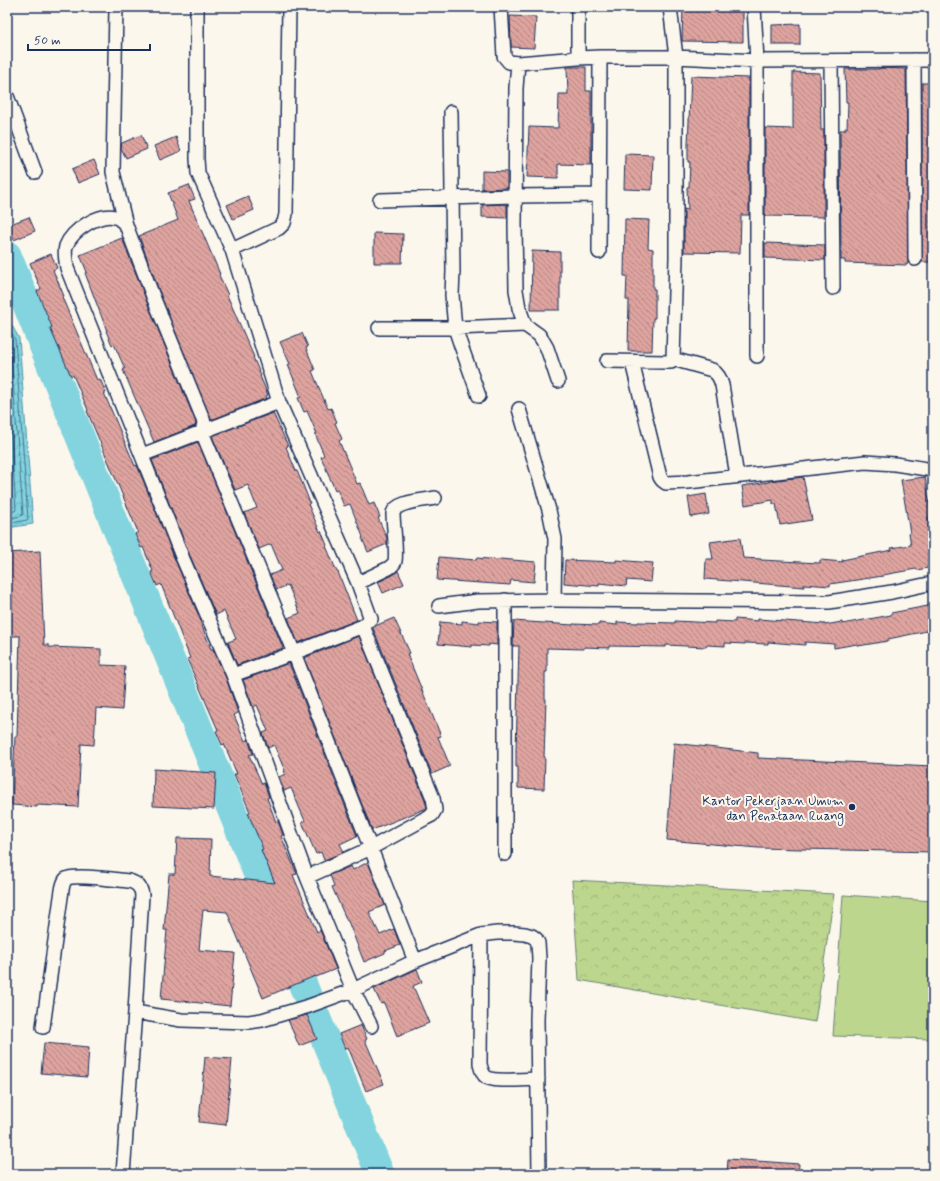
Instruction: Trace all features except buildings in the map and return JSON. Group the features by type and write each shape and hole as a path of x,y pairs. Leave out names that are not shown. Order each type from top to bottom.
{"street":[{"path":"116,7 113,172 126,225 154,299 203,419 204,423 202,432 294,653 415,961"},
{"path":"198,7 198,173 232,250 279,402 358,583 370,619 363,626 233,675"},
{"path":"232,250 279,228 284,223 286,214 289,7"},
{"path":"501,7 504,56 509,62 518,63 600,57 676,57 756,61 933,60"},
{"path":"578,7 578,58"},
{"path":"670,7 676,57 676,251 673,360"},
{"path":"754,7 756,61 757,356"},
{"path":"599,252 600,57"},
{"path":"914,60 915,259"},
{"path":"831,61 834,288"},
{"path":"518,63 516,88 514,225 516,290 519,308 525,325 539,335 543,341 547,348 558,381"},
{"path":"7,96 35,172"},
{"path":"451,112 452,295 455,328 479,396"},
{"path":"380,200 452,197 599,195"},
{"path":"126,225 116,218 105,217 91,222 77,231 70,239 66,247 65,256 67,268 183,559 233,675 307,877 353,990 371,1026"},
{"path":"380,328 455,328 525,325"},
{"path":"607,361 672,362 673,360 712,370 717,373 722,384 737,476"},
{"path":"632,362 662,480 666,483 670,484 865,462 895,464 933,470"},
{"path":"142,456 279,402"},
{"path":"519,409 549,510 555,539 554,600"},
{"path":"358,583 393,566 395,562 394,510 402,504 435,498"},
{"path":"439,606 505,600 829,602 892,592 933,583"},
{"path":"505,600 505,854"},
{"path":"307,877 371,848 432,815 435,810 433,798 363,626"},
{"path":"44,1027 63,884 67,879 76,877 133,882 139,886 142,895 123,1174"},
{"path":"135,1012 180,1020 249,1022 262,1020 313,1005 353,990 415,961 482,935 496,933 525,934 532,936 538,943 539,958 537,1020 539,1174"},
{"path":"482,935 481,1070 485,1076 492,1080 538,1079"}],"green space":[{"path":"572,880 834,894 815,1022 579,980"},
{"path":"843,895 933,901 933,1039 833,1036"}],"water":[{"path":"7,317 19,338 33,524 7,528"}],"waterway":[{"path":"7,255 380,1174"}],"place":[{"name":"Kantor Pekerjaan Umum dan Penataan Ruang","path":"852,807"}]}
